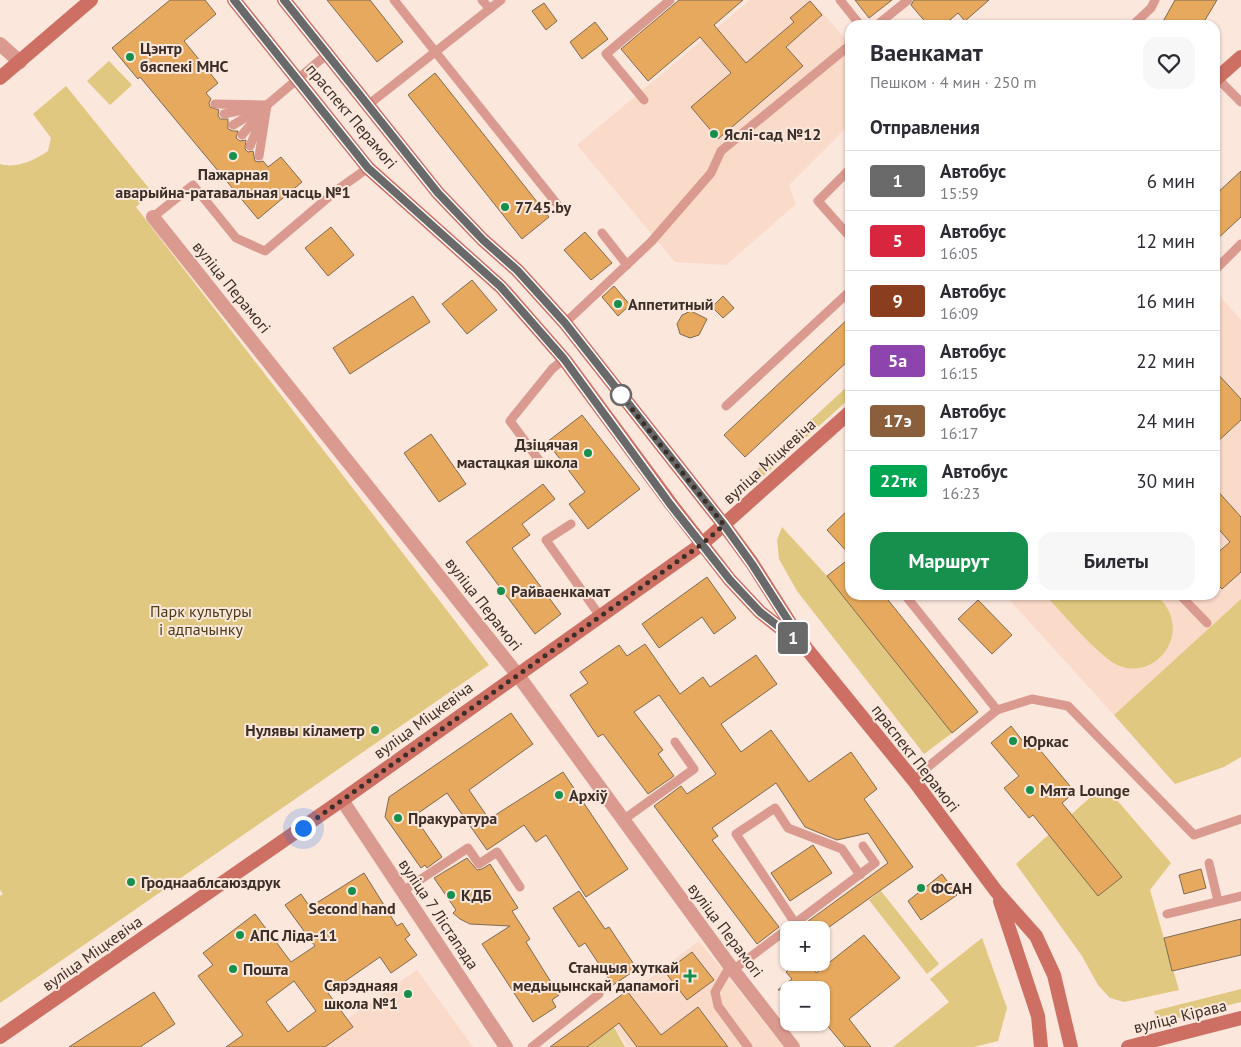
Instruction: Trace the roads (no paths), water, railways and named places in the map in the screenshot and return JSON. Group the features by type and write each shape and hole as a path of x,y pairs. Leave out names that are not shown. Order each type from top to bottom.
{"main road":[{"path":"0,78 91,0"},
{"name":"праспект Перамогі","path":"234,0 368,168 501,287 564,359 730,580 760,612 806,648"},
{"name":"праспект Перамогі","path":"284,0 438,193 483,240 517,270 565,323 724,525 752,564 806,648 915,782 996,891 1036,936 1054,975 1071,1047"},
{"path":"1220,75 1241,57"},
{"name":"вуліца Міцкевіча","path":"0,1037 342,800 702,544 845,416"},
{"name":"праспект Перамогі","path":"996,891 1006,914 1038,1016 1042,1047"},
{"name":"вуліца Кірава","path":"1128,1047 1241,1018"}],"street":[{"path":"0,44 20,62"},
{"name":"вуліца Перамогі","path":"153,217 517,674 789,1046"},
{"name":"вуліца 7 Лістапада","path":"342,800 506,1047"}],"lane":[{"path":"394,0 557,204"},
{"path":"482,0 490,9"},
{"path":"368,106 501,0"},
{"path":"644,100 606,54 670,0"},
{"path":"840,0 856,20"},
{"path":"883,20 908,0"},
{"path":"1138,20 1151,8 1155,0"},
{"path":"565,323 651,242 712,173 721,151 845,49"},
{"path":"233,125 266,105 326,55"},
{"path":"1220,83 1241,102"},
{"path":"215,104 266,105"},
{"path":"224,114 266,105"},
{"path":"242,135 266,105"},
{"path":"250,146 266,105"},
{"path":"259,156 266,105"},
{"path":"153,217 193,185 236,238 265,251 337,190 368,168"},
{"path":"845,174 818,200 845,231"},
{"path":"602,233 627,265"},
{"path":"1220,265 1241,244"},
{"path":"726,406 845,296"},
{"path":"541,463 510,421 552,369 564,359"},
{"path":"571,524 546,540 600,616"},
{"path":"909,600 997,710"},
{"path":"1185,600 1207,623"},
{"path":"915,782 924,771 997,710 1032,699 1068,706 1194,835 1241,818"},
{"path":"623,820 694,769 675,742"},
{"path":"794,921 736,834 775,808 788,828 842,849 860,875"},
{"path":"798,921 876,863 863,846"},
{"path":"403,891 468,848 479,864 497,852 520,887"},
{"path":"1209,862 1218,901"},
{"path":"1167,914 1241,896"},
{"path":"748,1047 718,1006 715,992 732,968 780,934"},
{"path":"532,1047 599,994"}],"place":[{"name":"Цэнтр бяспекі МНС","path":"130,57"},
{"name":"Яслі-сад №12","path":"714,134"},
{"name":"Пажарная аварыйна-ратавальная часць №1","path":"233,156"},
{"name":"7745.by","path":"505,207"},
{"name":"Аппетитный","path":"618,304"},
{"name":"Дзіцячая мастацкая школа","path":"588,453"},
{"name":"Райваенкамат","path":"501,591"},
{"name":"Нулявы кіламетр","path":"375,730"},
{"name":"Юркас","path":"1013,741"},
{"name":"Мята Lounge","path":"1030,790"},
{"name":"Архіў","path":"559,795"},
{"name":"Пракуратура","path":"398,818"},
{"name":"Гроднааблсаюздрук","path":"131,882"},
{"name":"ФСАН","path":"921,888"},
{"name":"Second hand","path":"352,891"},
{"name":"КДБ","path":"451,895"},
{"name":"АПС Ліда-11","path":"240,935"},
{"name":"Пошта","path":"233,969"},
{"name":"Станцыя хуткай медыцынскай дапамогі","path":"690,976"},
{"name":"Сярэднаяя школа №1","path":"408,994"}],"park label":[{"name":"Парк культуры і адпачынку","path":"201,620"}]}
